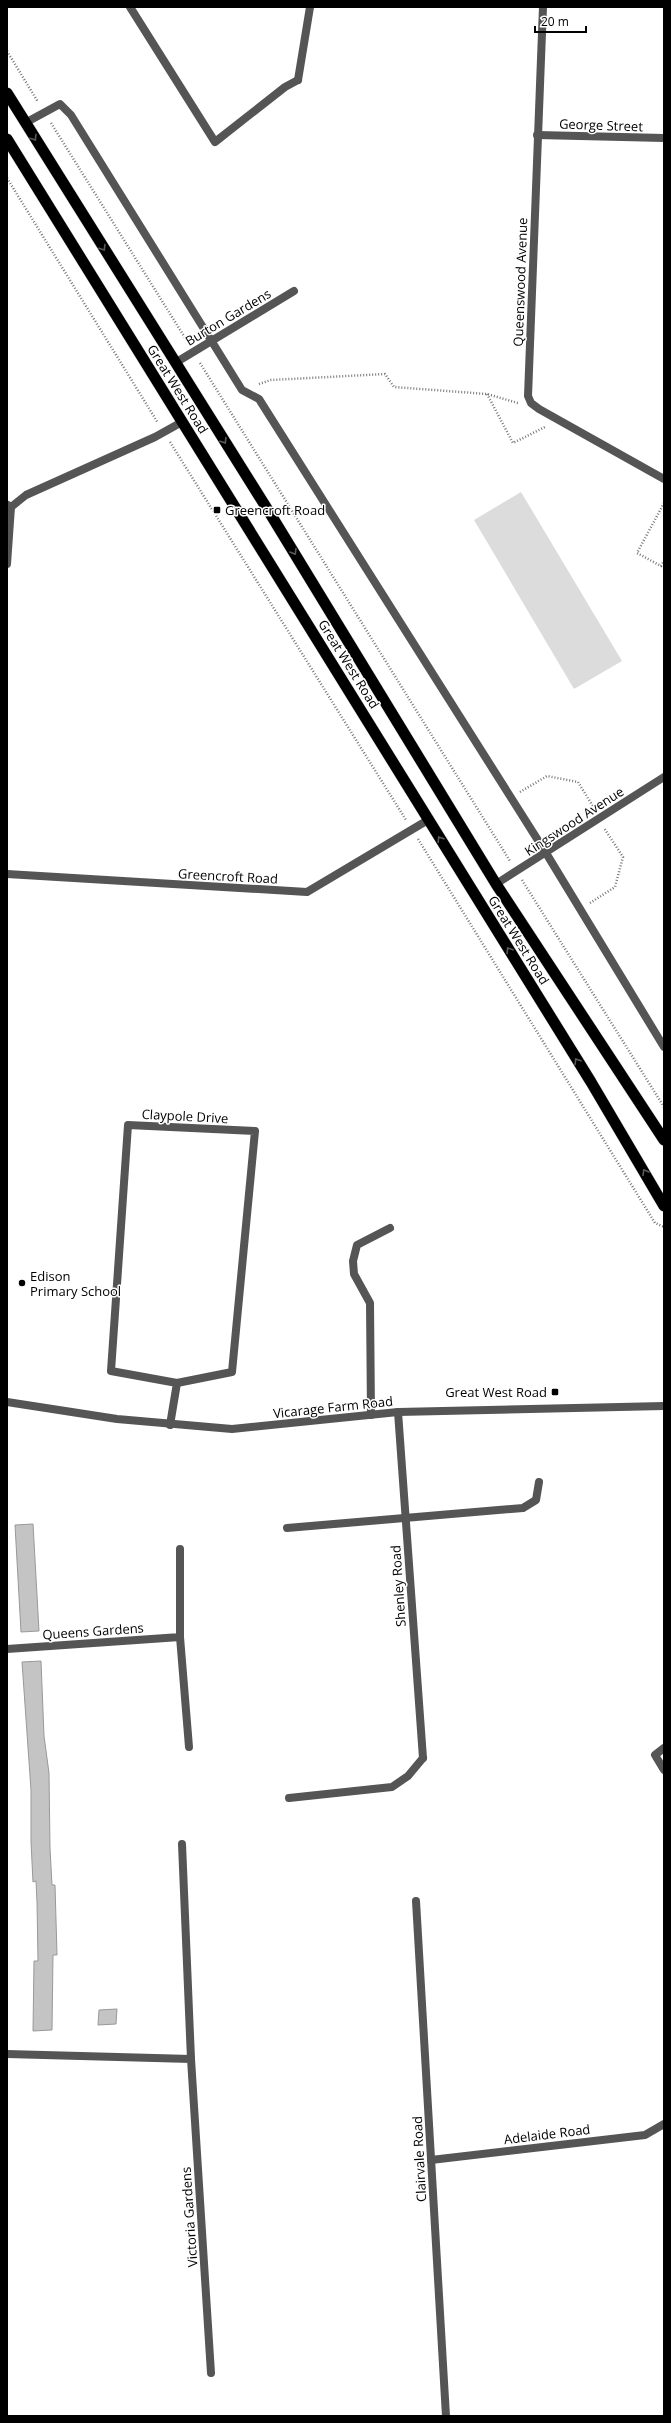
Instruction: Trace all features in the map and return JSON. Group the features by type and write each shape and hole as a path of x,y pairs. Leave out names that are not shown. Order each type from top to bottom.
{"highway":[{"name":"Great West Road","path":"7,93 271,515 496,884 664,1140"},
{"name":"Great West Road","path":"7,139 591,1082 664,1206"}],"street":[{"path":"130,7 215,142 285,87 298,80 310,7"},
{"name":"Queenswood Avenue","path":"531,403 527,383 543,7"},
{"path":"25,123 60,104 71,114 210,342 242,390 259,399 511,797 664,1047"},
{"name":"George Street","path":"537,135 664,138"},
{"name":"Burton Gardens","path":"175,363 294,291"},
{"path":"531,403 557,420 664,479"},
{"path":"7,564 9,506 26,495 155,437 182,422"},
{"name":"Kingswood Avenue","path":"496,884 664,777"},
{"name":"Greencroft Road","path":"7,874 306,892 428,820"},
{"name":"Claypole Drive","path":"128,1125 255,1131 232,1372 177,1383 111,1370 128,1125"},
{"path":"371,1415 370,1303 354,1274 353,1261 357,1245 390,1228"},
{"path":"170,1425 177,1383"},
{"name":"Vicarage Farm Road","path":"7,1402 170,1425 232,1429 398,1412 664,1406"},
{"name":"Shenley Road","path":"289,1798 392,1787 408,1776 423,1758 398,1412"},
{"path":"287,1528 524,1508 536,1500 539,1482"},
{"path":"180,1549 180,1637 189,1747"},
{"name":"Queens Gardens","path":"7,1649 180,1637"},
{"path":"664,1748 655,1755 664,1770"},
{"name":"Victoria Gardens","path":"182,1844 191,2059 211,2373"},
{"name":"Clairvale Road","path":"416,1902 446,2416"},
{"path":"7,2054 191,2059"},
{"name":"Adelaide Road","path":"431,2160 645,2135 664,2124"}],"path":[{"path":"7,52 40,104"},
{"path":"48,119 189,344"},
{"path":"7,178 154,416"},
{"path":"198,360 509,859"},
{"path":"242,390 271,380 385,374 394,388 487,394 514,404 531,403"},
{"path":"487,394 514,443 557,420"},
{"path":"174,449 402,814"},
{"path":"664,503 637,553 661,566 664,561"},
{"path":"511,797 547,776 578,782 623,857 615,887 580,909"},
{"path":"423,846 655,1223 664,1226"},
{"path":"524,884 664,1107"}],"shaded area":[{"path":"521,492 622,661 574,689 474,520"}],"building":[{"path":"33,1524 39,1631 21,1632 15,1525"},
{"path":"41,1661 44,1736 49,1773 50,1848 52,1885 55,1885 57,1955 53,1955 52,2030 33,2031 34,1961 38,1961 37,1902 36,1881 33,1882 31,1790 22,1662"},
{"path":"117,2009 116,2024 98,2025 99,2010"}],"place":[{"name":"Greencroft Road","path":"217,510"},
{"name":"Edison Primary School","path":"22,1283"},
{"name":"Great West Road","path":"555,1392"}]}
